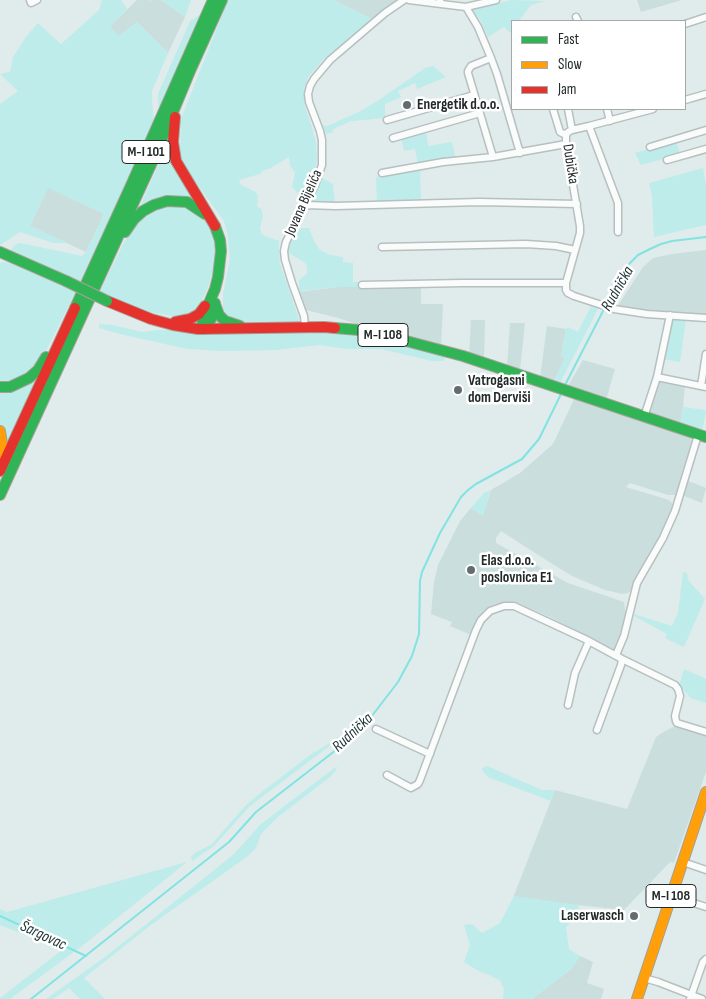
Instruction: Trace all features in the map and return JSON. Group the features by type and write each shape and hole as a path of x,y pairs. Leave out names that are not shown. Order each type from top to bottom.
{"main road":[{"name":"M-I 101","path":"0,471 156,131 213,0"},
{"name":"M-I 101","path":"0,495 154,158 222,0"},
{"path":"190,71 175,118 173,132 174,152 181,171 214,222 220,240 221,251 214,291 203,317 203,329"},
{"path":"101,274 122,236 134,219 154,205 167,201 182,201 196,206 211,218"},
{"name":"M-I 108","path":"0,252 137,314 160,321 203,329 305,327 343,328 376,333 457,354 702,436"},
{"path":"0,259 14,259"},
{"path":"203,329 211,319 215,304 214,291"},
{"path":"160,321 179,322 190,320 198,314 214,291"},
{"path":"0,387 10,387 20,383 38,370 70,308 77,302"},
{"path":"215,304 225,321 236,326 263,328"},
{"path":"0,431 2,444 0,456"},
{"name":"M-I 108","path":"637,999 705,798"}],"street":[{"path":"30,0 31,3 37,0"},
{"name":"Jovana Bijelića","path":"305,327 304,316 292,283 284,251 286,242 306,205 322,165 322,140 309,102 310,86 330,60 385,13 404,0"},
{"path":"409,0 440,2 466,7 496,0"},
{"path":"466,7 478,27 497,74 520,153"},
{"path":"686,24 706,17"},
{"path":"490,58 471,66 468,76 492,157"},
{"path":"686,100 706,94"},
{"path":"387,120 474,95"},
{"path":"552,110 560,132 566,135"},
{"path":"568,110 572,130"},
{"path":"606,110 610,121"},
{"name":"Dubička","path":"566,283 580,233 580,226 566,135 572,130 649,110"},
{"path":"393,138 480,113"},
{"path":"589,126 618,203 618,232"},
{"path":"650,147 706,130"},
{"path":"382,173 443,162 520,153 566,144"},
{"path":"667,160 706,149"},
{"path":"306,205 336,206 479,202 577,204"},
{"path":"382,247 526,244 556,246 575,250"},
{"path":"362,285 566,283 566,290 570,294 610,308 647,314 706,318"},
{"path":"644,417 657,377 670,315"},
{"path":"657,377 704,387 706,354"},
{"path":"597,730 621,665 619,657 637,583 663,538 675,511 702,436"},
{"path":"387,775 408,786 414,787 418,784 476,630 481,620 490,611 504,606 514,606 589,641 675,685 680,696 675,718 677,723 706,732"},
{"path":"568,705 575,673 589,641"},
{"path":"376,729 430,754"},
{"path":"683,862 706,870"},
{"path":"671,896 706,907"},
{"path":"690,997 703,962 706,959"},
{"path":"644,978 653,980 690,997 702,999"}],"shaded area":[{"path":"102,0 121,0 127,9 110,26 118,36 137,22 168,53 152,91 154,124 80,282 11,250 19,243 82,256 86,252 104,214 48,188 30,226 67,243 53,243 20,232 0,245 0,104 18,91 0,74 10,72 13,57 38,23 61,44 99,10"},
{"path":"137,0 161,0 185,17 168,53 137,22 118,37 110,26"},
{"path":"161,0 191,0 185,17"},
{"path":"228,0 334,0 372,19 324,59 309,76 305,86 305,107 316,143 317,159 316,166 302,198 292,187 295,173 290,165 289,157 260,174 239,180 241,185 256,192 258,197 257,206 261,209 263,216 260,228 261,233 279,241 280,264 299,319 298,322 294,323 237,321 224,311 223,294 230,259 228,236 224,221 189,173 180,153 181,119"},
{"path":"334,0 398,0 372,19"},
{"path":"511,0 545,1 531,5 520,20 511,20 510,33 504,27 488,37 480,20 471,8"},
{"path":"637,0 682,0 641,12"},
{"path":"203,13 161,109 158,104 158,94 190,21"},
{"path":"433,66 446,77 417,89 415,83 398,91 401,97 385,104 385,118 351,121 326,134 323,125 327,126 359,112 425,68"},
{"path":"426,130 428,146 452,142 456,159 418,164 415,149 404,151 401,137"},
{"path":"171,136 172,146 202,206 189,200 137,213"},
{"path":"676,141 680,154 641,165 635,153"},
{"path":"703,168 706,184 706,225 654,237 652,196 649,183"},
{"path":"420,169 421,200 377,202 376,177"},
{"path":"322,178 333,184 335,204 311,202"},
{"path":"48,187 104,214 86,252 30,226"},
{"path":"160,205 186,205 202,214 212,224 215,237 216,249 213,272 207,290 197,311 182,318 150,312 100,291 135,221"},
{"path":"301,228 309,228 319,249 330,255 343,257 343,262 353,263 353,282 359,282 359,287 299,291 299,280 307,274 307,266 304,262 287,252 287,245"},
{"path":"706,250 706,315 617,307 643,267 653,258"},
{"path":"0,263 13,263 76,291 40,363 17,382 0,384"},
{"path":"338,287 421,287 421,304 443,304 441,347 306,310 297,292"},
{"path":"591,306 598,309 560,383 554,381 565,358 561,356 566,329 568,327 578,332"},
{"path":"673,319 686,319 680,362 663,359"},
{"path":"471,320 485,320 484,360 469,356"},
{"path":"510,323 525,323 520,370 507,367"},
{"path":"99,324 113,325 142,332 158,330 351,332 445,356 444,361 432,361 381,349 347,349 319,345 276,350 223,351 187,349 120,334 99,328"},
{"path":"547,326 566,329 561,356 565,358 554,381 540,378"},
{"path":"583,360 615,369 606,400 568,386"},
{"path":"38,377 4,454 3,433 0,425 0,389"},
{"path":"658,380 685,385 680,424 648,415"},
{"path":"576,395 690,435 692,442 676,495 668,495 630,483 626,487 669,500 673,508 662,534 634,588 628,593 623,594 605,590 572,576 501,531 496,538 496,543 568,583 624,602 626,617 618,647 613,650 550,617 518,603 495,604 484,610 471,635 450,626 452,622 431,614 434,582 438,565 460,521 471,508 483,515 491,490 520,473 553,444"},
{"path":"683,407 706,410 702,433 680,424"},
{"path":"688,481 706,488 702,503 682,495"},
{"path":"491,490 483,516 471,508 484,493"},
{"path":"683,572 687,573 688,580 705,599 684,647 665,638 667,634 634,616 634,614 672,626 678,613"},
{"path":"684,669 706,679 706,703 691,698 679,685"},
{"path":"675,726 706,736 706,772 674,863 670,862 624,910 513,898 555,790 627,809 656,737"},
{"path":"337,737 340,738 250,806 214,846 192,861 191,857 212,844 246,805 310,755"},
{"path":"337,766 330,777 278,817 261,834 256,848 248,856 151,925 84,978 105,999 80,999 69,988 53,999 46,999 105,957 233,855 261,824"},
{"path":"487,766 542,790 555,790 551,801 488,777 481,769"},
{"path":"187,862 82,946 10,999 0,999 62,950 0,925 0,909 7,912"},
{"path":"514,896 579,905 577,915 566,927 569,949 580,956 571,969 532,999 503,999 504,989 500,980 464,962 470,945 464,925 472,924 482,933 500,923"},
{"path":"580,956 593,962 587,983 604,989 601,999 532,999 571,969"}],"waterway":[{"name":"Rudnička","path":"565,385 621,276 630,263 638,255 661,244 706,237"},
{"name":"Rudnička","path":"31,999 229,842 256,812 354,736 368,721 398,682 412,656 419,634 420,581 422,572 440,533 461,497 476,484 522,459 539,439 562,392"},
{"name":"Šargovac","path":"0,916 86,956"}],"traffic: fast":[{"path":"75,308 213,0"},
{"path":"0,495 154,158 222,0"},
{"path":"125,232 134,219 143,211 167,201 187,202 205,214"},
{"path":"202,329 203,317 218,277 221,251 220,240 215,226"},
{"path":"0,252 66,281"},
{"path":"66,281 107,301"},
{"path":"205,329 211,319 215,303"},
{"path":"215,304 219,315 225,321 240,326"},
{"path":"335,328 376,333 463,356 706,437"},
{"path":"0,387 10,387 29,378 38,370 46,357"}],"traffic: slow":[{"path":"0,431 2,444 0,456"},
{"path":"637,999 706,792"}],"traffic: jam":[{"path":"175,117 173,142 176,161 215,226"},
{"path":"107,301 151,319 198,329 335,328"},
{"path":"175,322 190,319 199,314 205,306"},
{"path":"0,471 75,308"}],"place":[{"name":"Energetik d.o.o.","path":"407,105"},
{"name":"Vatrogasni dom Derviši","path":"458,390"},
{"name":"Elas d.o.o. poslovnica E1","path":"471,570"},
{"name":"Laserwasch","path":"634,916"}]}
